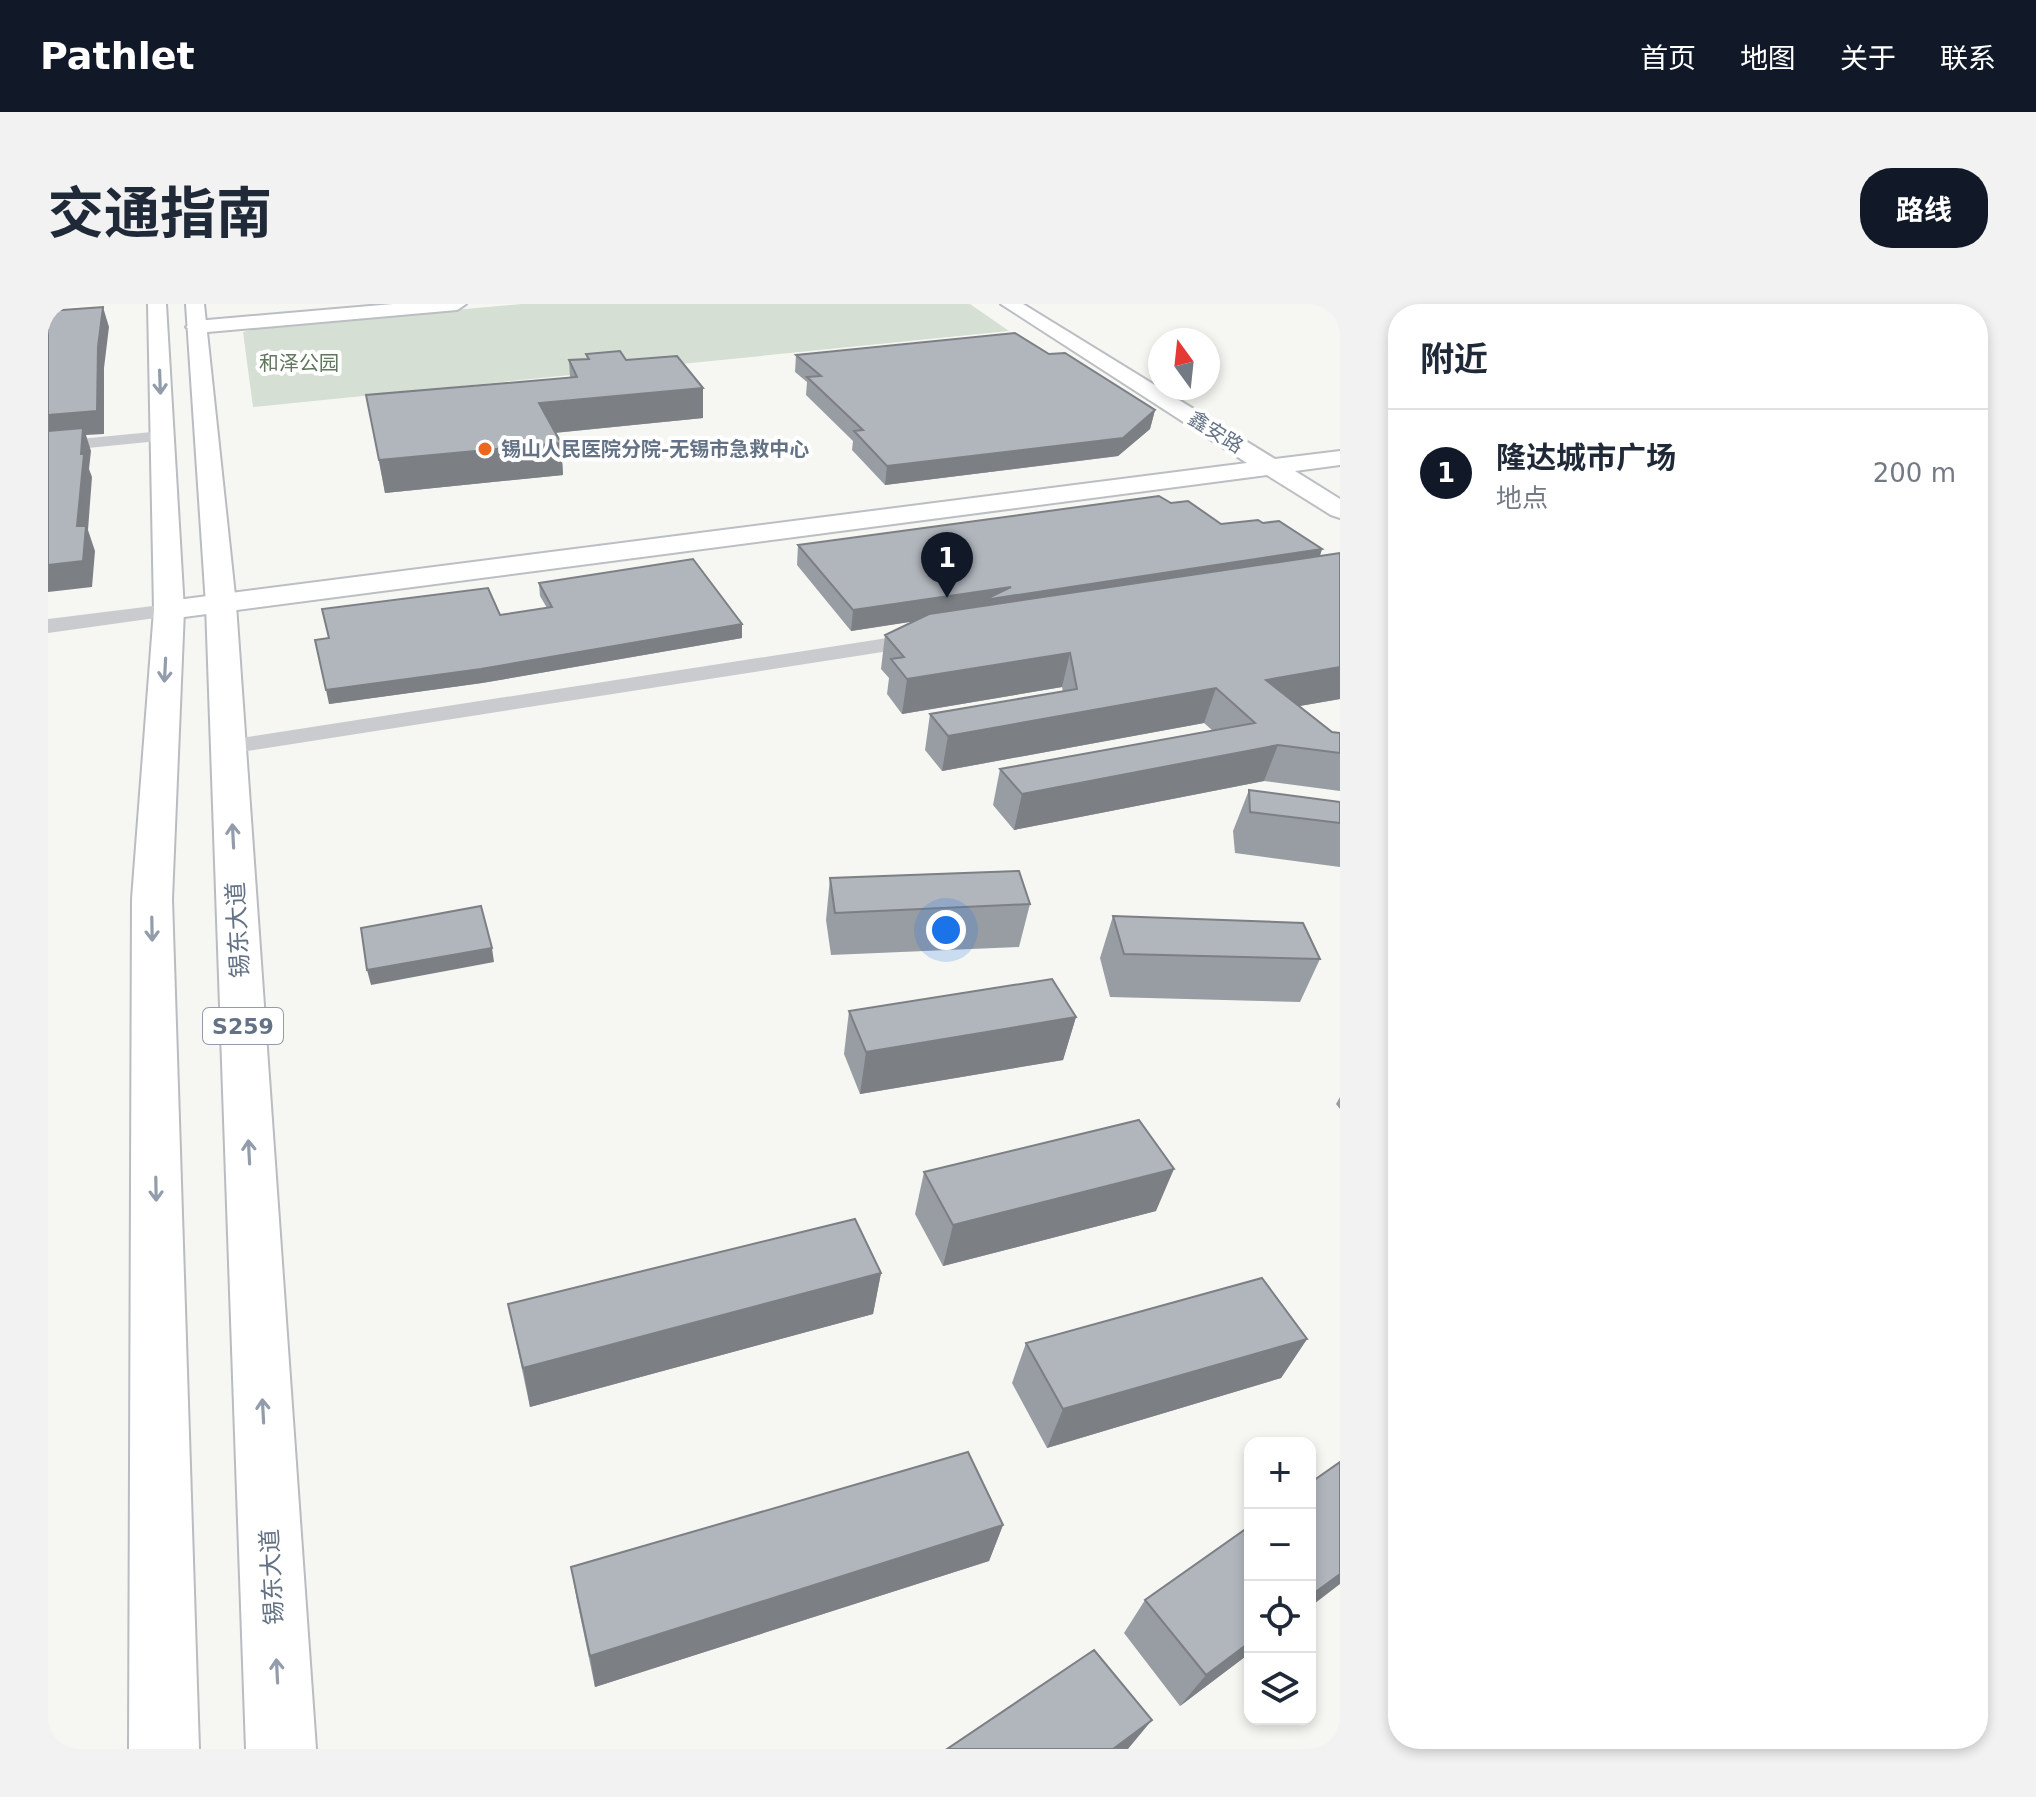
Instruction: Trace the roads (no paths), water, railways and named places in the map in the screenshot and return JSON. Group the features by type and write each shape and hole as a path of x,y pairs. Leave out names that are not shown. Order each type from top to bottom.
{"main road":[{"path":"157,304 169,610 152,899 164,1749"},
{"path":"196,315 457,304"},
{"name":"鑫安路","path":"1010,304 1340,510"},
{"name":"锡东大道","path":"196,315 221,605 281,1749"},
{"path":"169,610 1340,458"}],"street":[{"path":"48,447 162,436"},
{"path":"48,626 169,610"},
{"path":"228,747 946,636"}],"place":[{"name":"锡山人民医院分院-无锡市急救中心","path":"485,449"},
{"name":"隆达城市广场","path":"947,598"}],"park label":[{"name":"和泽公园","path":"299,363"}]}
